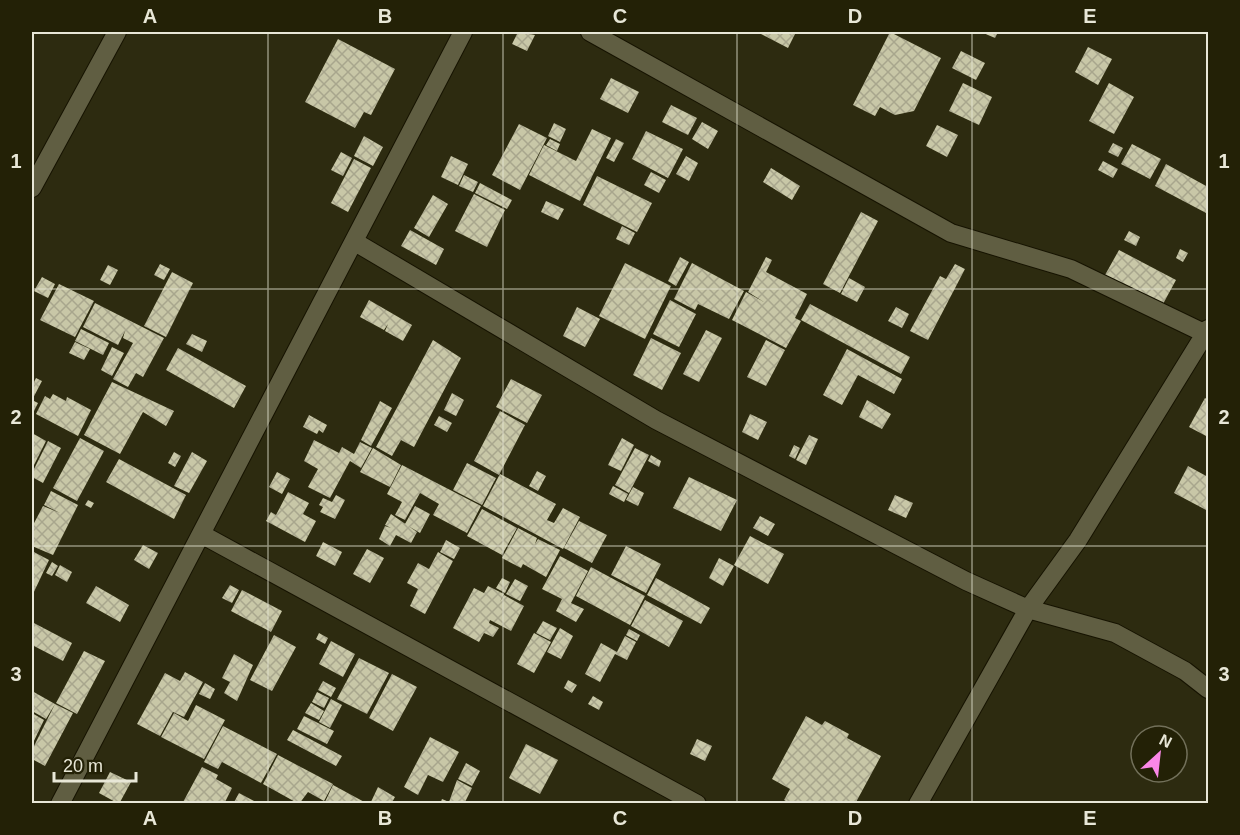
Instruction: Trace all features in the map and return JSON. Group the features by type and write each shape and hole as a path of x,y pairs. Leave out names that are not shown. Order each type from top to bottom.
{"street":[{"path":"32,188 117,32"},
{"path":"60,804 463,32"},
{"path":"591,32 951,233 1071,269 1206,331 1078,540 1028,609 918,804"},
{"path":"355,242 656,420 966,580 1028,609 1115,633 1185,671 1209,688"},
{"path":"201,534 697,804"}],"building":[{"path":"518,32 535,35 527,51 512,44"},
{"path":"757,32 796,32 788,48"},
{"path":"890,32 941,58 914,111 895,115 880,107 875,116 853,105"},
{"path":"981,32 998,32 995,38"},
{"path":"338,39 395,69 371,115 364,112 355,128 305,102"},
{"path":"1088,47 1112,59 1098,85 1075,72"},
{"path":"961,51 985,63 976,80 952,68"},
{"path":"611,78 639,92 628,113 600,99"},
{"path":"963,83 992,97 979,125 949,111"},
{"path":"1109,83 1134,97 1114,134 1089,121"},
{"path":"671,105 697,118 688,135 662,122"},
{"path":"702,122 718,131 708,149 692,139"},
{"path":"554,123 566,129 560,142 548,136"},
{"path":"519,124 547,138 520,190 492,175"},
{"path":"937,125 958,135 947,157 926,146"},
{"path":"592,129 611,138 580,201 529,175 544,145 576,161"},
{"path":"646,131 683,149 668,178 632,159"},
{"path":"364,136 383,147 373,166 354,156"},
{"path":"550,139 560,144 557,151 546,145"},
{"path":"616,139 624,143 614,162 606,158"},
{"path":"1113,143 1123,148 1118,157 1108,152"},
{"path":"1132,144 1161,159 1150,179 1121,164"},
{"path":"341,152 352,158 343,176 331,170"},
{"path":"451,156 468,164 458,185 441,177"},
{"path":"686,156 698,163 689,181 676,174"},
{"path":"354,159 371,168 348,212 331,203"},
{"path":"1103,161 1118,169 1113,178 1098,170"},
{"path":"1166,164 1208,187 1208,214 1155,186"},
{"path":"771,168 800,186 792,200 763,182"},
{"path":"651,172 666,180 659,193 644,185"},
{"path":"464,175 478,182 473,192 459,186"},
{"path":"597,176 652,203 637,232 583,205"},
{"path":"480,183 512,200 507,209 475,193"},
{"path":"474,194 505,210 487,247 455,231"},
{"path":"433,195 448,204 429,237 414,228"},
{"path":"546,201 564,209 558,220 541,212"},
{"path":"861,212 878,221 840,293 823,284"},
{"path":"622,226 635,233 629,245 616,239"},
{"path":"410,230 444,249 436,265 401,246"},
{"path":"1129,231 1140,237 1136,246 1124,240"},
{"path":"1180,249 1188,253 1183,262 1176,258"},
{"path":"1119,250 1176,280 1163,304 1105,275"},
{"path":"680,257 689,262 676,286 668,281"},
{"path":"766,257 772,260 766,272 807,294 795,318 801,321 786,348 732,320 746,292 764,302 748,292"},
{"path":"625,263 671,286 645,339 599,316"},
{"path":"692,263 744,291 729,319 698,304 695,310 674,299"},
{"path":"160,264 170,269 164,280 154,275"},
{"path":"955,264 965,269 928,340 910,331 940,276 946,279"},
{"path":"108,265 118,270 110,285 100,280"},
{"path":"172,272 193,283 166,337 144,326"},
{"path":"42,277 55,284 48,298 34,291"},
{"path":"849,278 865,287 857,302 841,294"},
{"path":"59,284 94,301 75,337 40,320"},
{"path":"369,300 412,325 403,341 385,331 388,324 384,330 360,317"},
{"path":"670,300 696,314 679,347 653,334"},
{"path":"95,303 164,338 143,377 136,373 128,387 113,379 133,343 123,338 125,331 118,345 83,327"},
{"path":"810,304 910,357 901,374 801,320"},
{"path":"577,307 600,319 585,347 563,336"},
{"path":"896,307 909,314 902,328 888,321"},
{"path":"81,329 109,343 103,355 75,341"},
{"path":"706,330 722,338 699,382 683,374"},
{"path":"192,334 207,341 202,352 186,344"},
{"path":"651,338 681,353 662,390 633,375"},
{"path":"433,340 461,358 414,447 401,440 392,456 376,447"},
{"path":"766,340 785,350 766,386 747,377"},
{"path":"75,342 90,349 84,360 69,353"},
{"path":"112,347 124,353 112,376 101,370"},
{"path":"178,348 246,386 234,408 166,370"},
{"path":"847,349 902,379 894,394 858,375 842,405 823,395"},
{"path":"36,378 42,381 32,400 32,386"},
{"path":"511,379 542,395 527,423 496,407"},
{"path":"112,382 174,411 166,426 143,412 120,454 84,435"},
{"path":"452,393 464,400 456,416 444,410"},
{"path":"53,394 66,401 67,397 91,410 78,436 36,414 45,396 50,399"},
{"path":"1205,398 1208,400 1208,437 1189,427"},
{"path":"32,400 38,403 34,411 32,410"},
{"path":"867,400 891,414 882,429 859,417"},
{"path":"380,401 392,408 371,446 361,440"},
{"path":"500,411 525,425 499,475 474,461"},
{"path":"750,414 767,422 758,440 742,432"},
{"path":"309,415 327,425 323,433 319,430 317,434 303,427"},
{"path":"439,416 452,423 447,432 434,425"},
{"path":"32,433 46,441 32,469"},
{"path":"809,435 818,439 806,465 796,460"},
{"path":"80,438 104,451 77,501 53,488"},
{"path":"622,438 634,445 621,471 608,465"},
{"path":"314,440 339,453 342,447 354,454 360,442 372,448 361,468 350,461 330,498 308,487 318,469 304,461"},
{"path":"48,441 61,448 43,483 32,477 32,473"},
{"path":"794,445 800,448 795,459 789,456"},
{"path":"373,448 401,465 390,487 360,472"},
{"path":"635,448 649,455 629,493 615,485"},
{"path":"174,452 181,456 175,467 168,463"},
{"path":"192,452 207,461 189,493 174,486"},
{"path":"651,455 661,461 659,467 648,461"},
{"path":"119,459 186,495 174,519 106,482"},
{"path":"467,463 496,478 482,505 453,490"},
{"path":"402,465 481,506 467,533 433,515 439,504 420,493 405,520 395,515 402,502 387,494"},
{"path":"1188,466 1208,477 1208,511 1174,493"},
{"path":"537,471 546,476 538,491 529,486"},
{"path":"277,472 290,479 282,494 269,487"},
{"path":"500,474 556,504 547,520 554,523 563,508 580,517 563,549 483,506"},
{"path":"689,477 737,500 721,531 673,508"},
{"path":"613,486 628,494 624,502 609,494"},
{"path":"633,487 644,493 638,506 626,500"},
{"path":"51,491 78,505 53,555 32,546 32,527 43,506 60,513 44,505"},
{"path":"288,492 309,503 303,514 316,521 305,542 266,521 271,512 276,515"},
{"path":"336,495 345,500 335,519 320,512 323,507 319,505 323,498 332,502"},
{"path":"895,495 913,503 906,518 888,510"},
{"path":"88,500 94,503 91,508 85,505"},
{"path":"415,506 430,514 420,533 405,524"},
{"path":"482,509 517,528 502,555 467,536"},
{"path":"391,514 417,532 411,543 396,535 390,546 379,539 385,526 391,528 385,525"},
{"path":"760,516 775,524 768,536 753,528"},
{"path":"579,521 607,535 592,563 564,548"},
{"path":"518,528 537,538 535,544 538,539 560,550 546,577 523,564 521,568 502,558"},
{"path":"750,536 784,554 768,584 734,565"},
{"path":"446,540 460,548 454,559 440,552"},
{"path":"323,542 342,552 335,566 316,556"},
{"path":"143,545 158,553 149,569 134,560"},
{"path":"626,546 661,564 646,593 611,575"},
{"path":"367,549 384,558 370,583 353,574"},
{"path":"32,551 49,560 32,596"},
{"path":"438,552 453,561 425,614 410,606 418,589 407,583 418,563 429,569"},
{"path":"560,556 588,571 571,603 584,609 576,622 556,611 562,599 542,589"},
{"path":"719,558 734,566 723,586 709,578"},
{"path":"52,562 58,566 52,576 46,573"},
{"path":"60,565 72,572 67,582 55,575"},
{"path":"591,567 645,596 630,625 576,596"},
{"path":"502,578 510,582 505,593 496,588"},
{"path":"656,578 710,608 701,624 647,595"},
{"path":"515,579 528,586 520,601 506,594"},
{"path":"230,585 239,590 232,603 222,598"},
{"path":"96,586 129,605 120,622 86,603"},
{"path":"488,586 504,594 500,602 504,595 524,606 511,631 490,620 489,623 499,628 493,637 484,633 479,642 453,628 474,588 484,593"},
{"path":"242,590 282,611 271,632 231,611"},
{"path":"645,600 683,621 669,647 631,626"},
{"path":"543,621 557,628 550,640 536,633"},
{"path":"32,622 72,643 63,661 32,645"},
{"path":"560,628 573,636 561,659 547,652"},
{"path":"629,629 640,635 637,641 626,635"},
{"path":"319,633 328,638 325,644 316,639"},
{"path":"534,633 551,642 534,673 517,664"},
{"path":"274,635 296,647 272,691 250,680"},
{"path":"625,636 636,642 627,660 615,654 600,682 585,674 601,643 617,652"},
{"path":"331,641 355,654 343,677 319,664"},
{"path":"84,651 105,661 77,714 56,703"},
{"path":"234,654 253,665 237,701 224,693 230,682 222,678"},
{"path":"359,658 389,673 367,714 337,699"},
{"path":"185,672 203,682 184,717 173,712 160,736 137,724 165,673 180,681"},
{"path":"392,674 417,687 393,731 369,718"},
{"path":"568,680 577,685 572,693 564,688"},
{"path":"323,681 336,688 331,697 318,690"},
{"path":"205,683 215,689 210,699 199,694"},
{"path":"32,691 55,704 46,719 32,711"},
{"path":"317,692 329,698 324,708 312,702"},
{"path":"593,696 603,702 599,710 588,704"},
{"path":"331,699 342,705 330,728 319,722"},
{"path":"311,703 324,711 319,720 305,713"},
{"path":"55,704 73,713 45,766 32,759 32,750"},
{"path":"196,705 225,720 204,759 161,737 174,713 188,721"},
{"path":"32,713 44,720 32,745"},
{"path":"304,716 334,731 327,744 297,729"},
{"path":"806,716 822,725 825,721 849,734 847,738 881,756 855,804 791,804 784,800 790,789 772,779"},
{"path":"223,726 277,754 261,783 222,762 218,769 204,762"},
{"path":"293,730 342,756 336,766 287,740"},
{"path":"430,737 459,752 443,782 428,775 418,795 404,787"},
{"path":"697,739 712,746 705,761 690,754"},
{"path":"526,744 558,760 540,794 509,778"},
{"path":"278,755 333,784 324,801 308,792 299,804 263,784"},
{"path":"466,763 480,771 472,786 458,779"},
{"path":"202,767 218,775 216,779 232,788 224,804 182,804"},
{"path":"110,772 131,782 119,804 99,793"},
{"path":"457,780 472,788 464,804 440,804 442,799 449,802"},
{"path":"333,785 368,804 324,804"},
{"path":"378,787 395,797 391,804 370,804"},
{"path":"239,793 254,801 253,804 233,804"}]}
